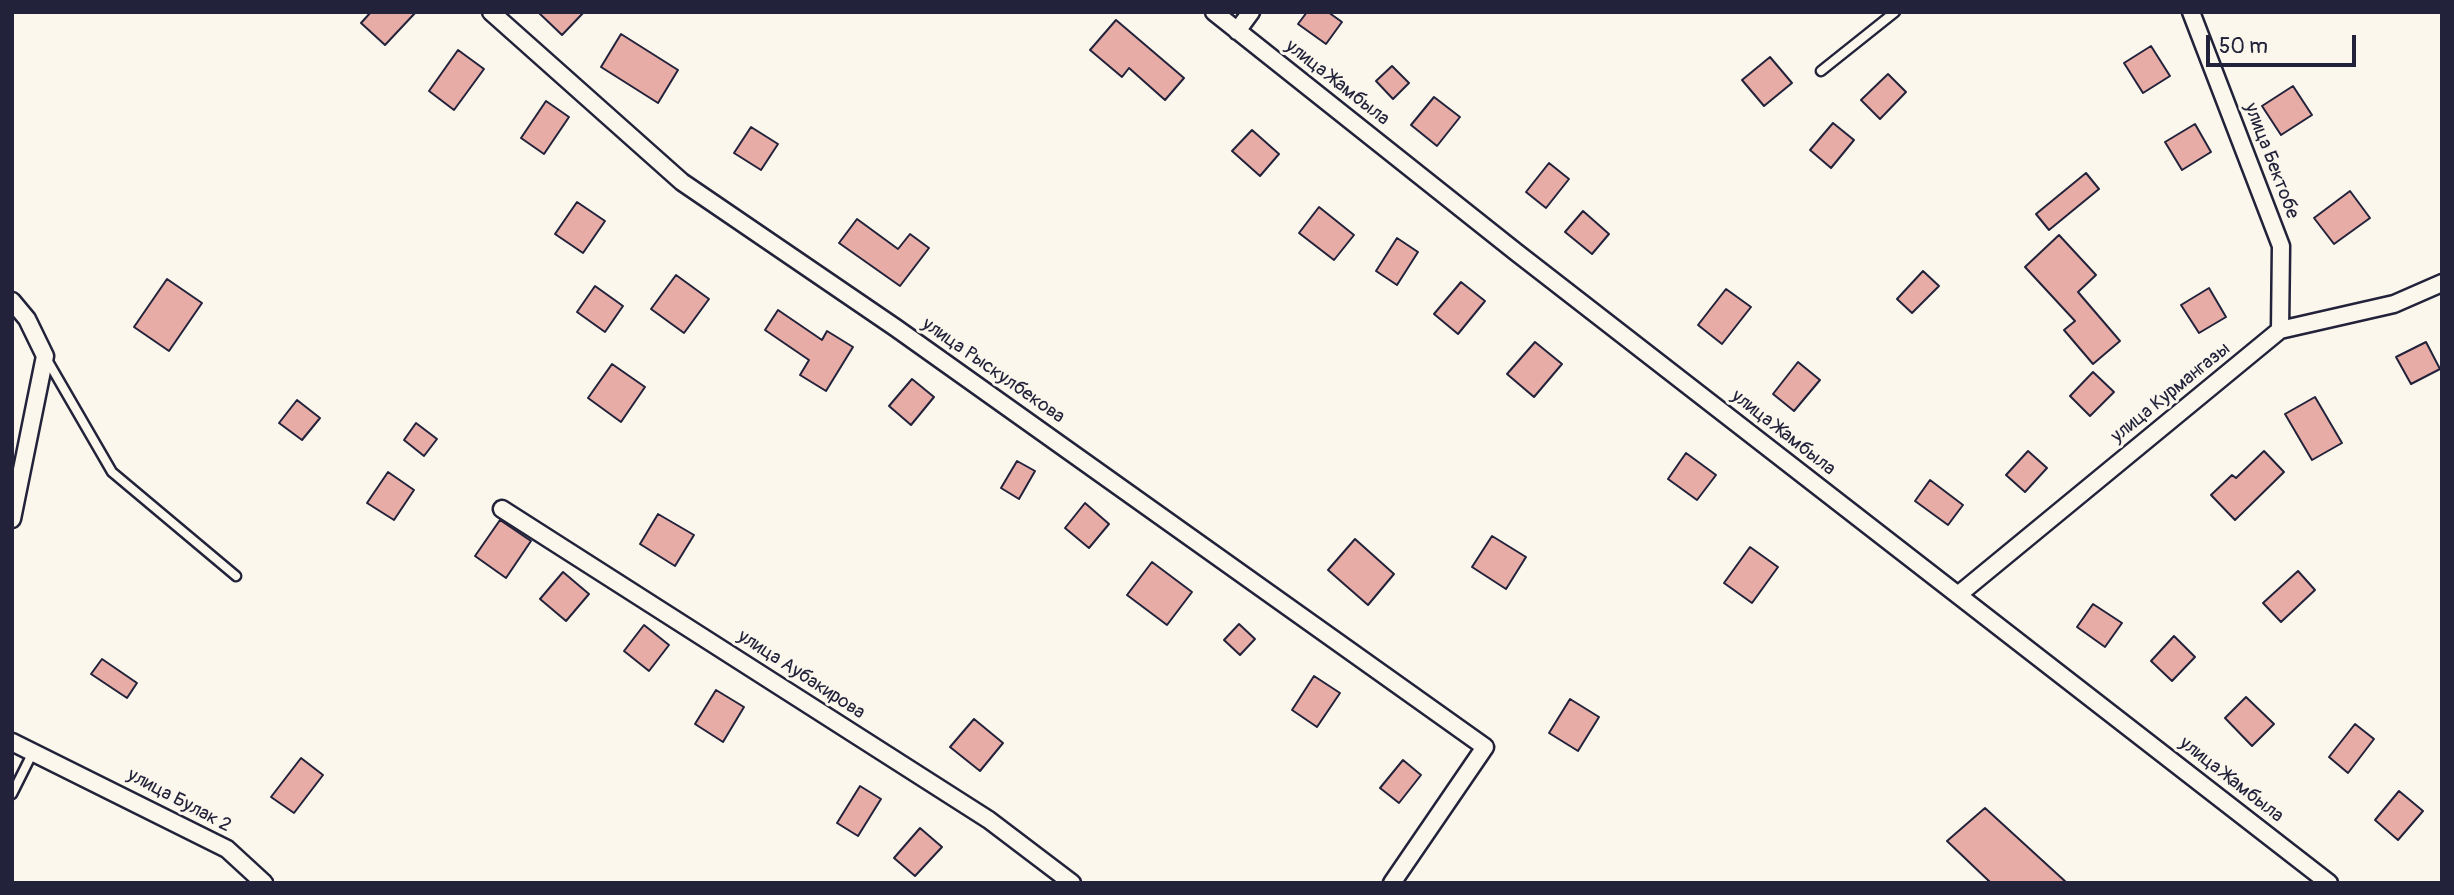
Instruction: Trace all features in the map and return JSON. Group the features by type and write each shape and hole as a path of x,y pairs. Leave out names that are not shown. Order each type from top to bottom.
{"street":[{"name":"улица Рыскулбекова","path":"491,12 682,182 896,328 1485,747 1392,883"},
{"name":"улица Жамбыла","path":"1214,12 1516,253 2329,883"},
{"path":"1237,31 1251,12"},
{"name":"улица Бектобе","path":"2191,12 2281,246 2280,330"},
{"name":"улица Курмангазы","path":"1958,595 2280,330 2395,304 2442,283"},
{"path":"12,301 27,319 45,356 12,519"},
{"name":"улица Аубакирова","path":"502,509 989,820 1072,883"},
{"name":"улица Булак 2","path":"12,742 227,849 264,883"}],"lane":[{"path":"1821,71 1895,12"},
{"path":"45,356 112,472 236,576"},
{"path":"12,794 33,752"}],"building":[{"path":"371,12 416,12 385,45 361,23"},
{"path":"538,12 584,12 562,35"},
{"path":"1307,12 1328,12 1342,22 1326,44 1298,24"},
{"path":"1116,20 1184,78 1165,100 1129,68 1122,77 1090,50"},
{"path":"621,34 678,70 658,103 601,67"},
{"path":"2151,46 2170,76 2143,93 2124,63"},
{"path":"458,50 484,69 454,110 429,91"},
{"path":"1770,57 1792,83 1764,106 1742,80"},
{"path":"1392,66 1409,83 1393,99 1376,81"},
{"path":"1888,74 1906,92 1880,119 1861,100"},
{"path":"2293,86 2312,115 2281,135 2262,106"},
{"path":"1434,97 1460,117 1437,146 1411,125"},
{"path":"546,101 569,117 544,154 521,138"},
{"path":"1833,123 1854,140 1831,168 1810,150"},
{"path":"2195,124 2211,152 2182,170 2165,142"},
{"path":"751,127 778,144 761,170 734,153"},
{"path":"1252,130 1279,154 1260,176 1232,151"},
{"path":"1549,163 1569,179 1546,208 1526,192"},
{"path":"2086,173 2099,189 2049,230 2036,214"},
{"path":"2350,191 2370,218 2334,244 2314,218"},
{"path":"577,202 605,221 583,253 555,234"},
{"path":"1319,207 1354,235 1334,260 1299,233"},
{"path":"1583,211 1609,234 1592,254 1565,232"},
{"path":"857,219 898,249 910,234 929,248 900,286 839,243"},
{"path":"2059,235 2096,275 2078,292 2120,341 2093,364 2064,330 2075,321 2025,267"},
{"path":"1397,238 1418,252 1397,285 1376,271"},
{"path":"1923,271 1939,286 1912,313 1897,299"},
{"path":"676,275 709,299 684,333 651,309"},
{"path":"167,279 202,303 169,351 134,327"},
{"path":"1461,282 1485,301 1458,334 1434,314"},
{"path":"595,286 623,306 605,332 577,312"},
{"path":"2209,288 2226,317 2199,333 2181,305"},
{"path":"1726,289 1751,307 1722,344 1698,325"},
{"path":"778,310 822,340 827,331 853,347 826,391 800,375 809,360 765,330"},
{"path":"1535,342 1562,364 1534,397 1507,374"},
{"path":"2426,342 2440,369 2411,384 2396,357"},
{"path":"1798,362 1820,380 1794,411 1773,394"},
{"path":"612,364 645,387 621,422 588,398"},
{"path":"2093,372 2114,392 2090,416 2070,396"},
{"path":"912,379 934,397 911,425 889,406"},
{"path":"2315,397 2342,443 2312,460 2285,414"},
{"path":"297,400 320,418 302,440 279,423"},
{"path":"416,423 437,439 424,456 404,440"},
{"path":"2028,451 2047,468 2025,492 2006,475"},
{"path":"2264,451 2284,472 2235,520 2211,495 2232,475 2236,478"},
{"path":"1686,453 1716,475 1697,500 1668,479"},
{"path":"1017,461 1035,471 1019,499 1001,488"},
{"path":"388,472 414,490 394,520 367,503"},
{"path":"1930,480 1963,505 1948,525 1915,501"},
{"path":"1085,503 1109,524 1089,548 1065,528"},
{"path":"658,514 694,535 675,566 640,544"},
{"path":"500,520 531,541 506,578 475,556"},
{"path":"1492,536 1526,557 1506,589 1472,567"},
{"path":"1355,539 1394,574 1368,605 1328,570"},
{"path":"1750,547 1778,567 1752,603 1724,583"},
{"path":"1152,562 1192,592 1167,625 1127,595"},
{"path":"2298,571 2315,590 2281,622 2263,603"},
{"path":"563,572 589,594 566,621 540,599"},
{"path":"2093,604 2122,623 2105,647 2077,627"},
{"path":"1239,624 1255,639 1240,655 1224,640"},
{"path":"644,625 669,645 649,671 624,651"},
{"path":"2174,636 2195,657 2172,681 2151,661"},
{"path":"102,659 137,683 127,698 91,674"},
{"path":"1314,676 1340,693 1317,727 1292,710"},
{"path":"716,690 744,707 723,742 695,724"},
{"path":"2246,697 2274,724 2252,746 2225,718"},
{"path":"1570,699 1599,717 1578,751 1549,733"},
{"path":"974,719 1003,743 980,771 950,747"},
{"path":"2355,724 2374,739 2348,773 2329,757"},
{"path":"301,758 323,775 294,813 271,797"},
{"path":"1403,760 1421,775 1399,803 1380,788"},
{"path":"860,786 881,799 858,836 837,823"},
{"path":"2399,791 2423,811 2398,840 2375,820"},
{"path":"1985,808 2067,883 1991,883 1947,841"},
{"path":"920,828 942,847 915,876 894,858"}]}
